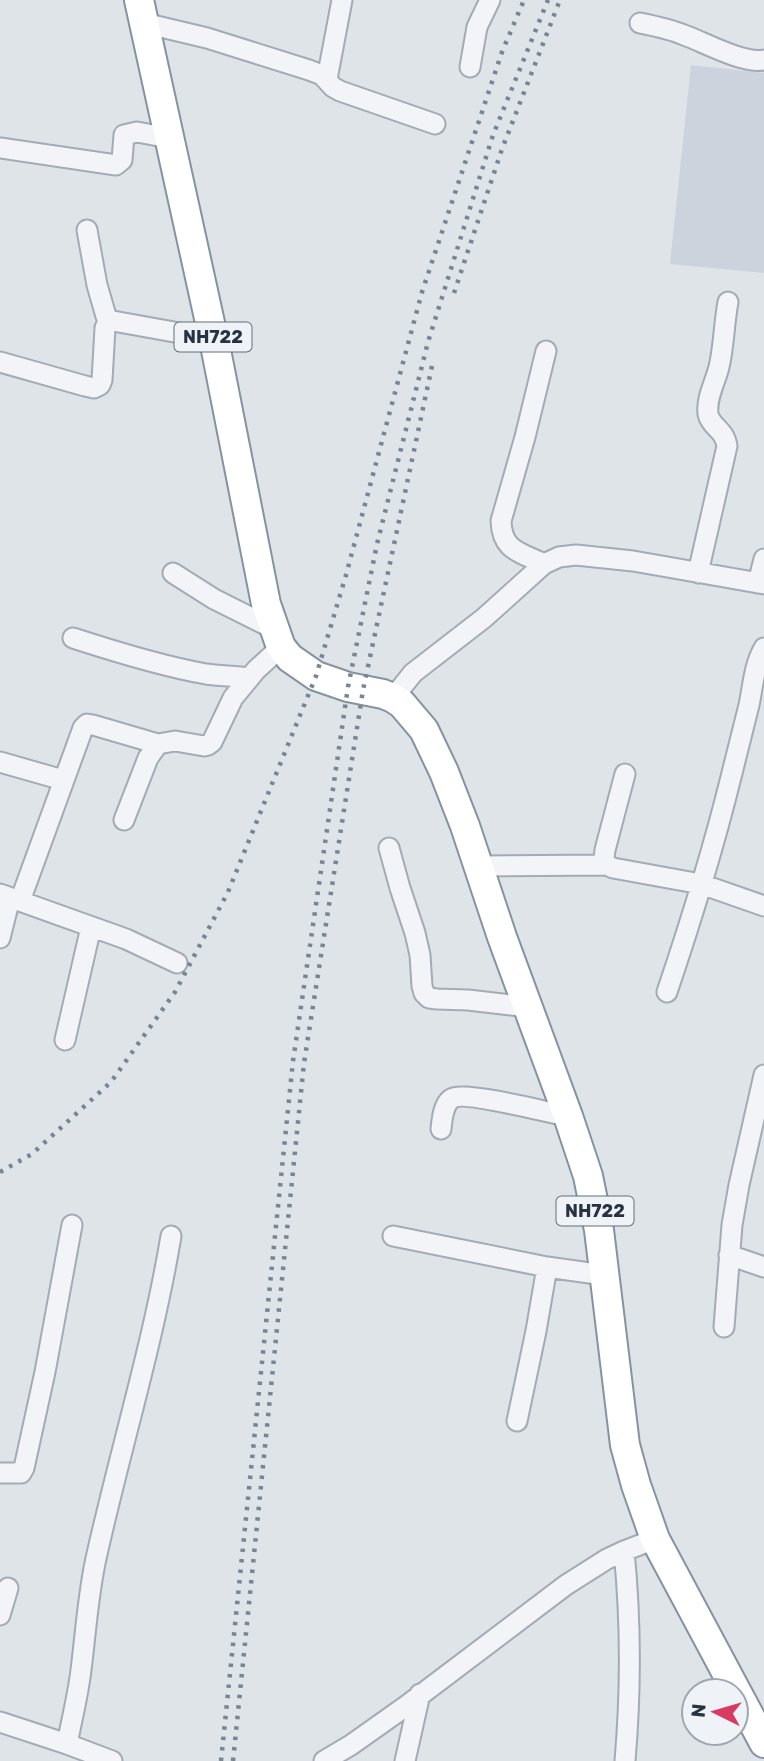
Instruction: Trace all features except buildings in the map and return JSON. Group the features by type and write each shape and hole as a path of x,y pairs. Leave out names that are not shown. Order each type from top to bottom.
{"highway":[{"name":"NH722","path":"141,11 213,339 264,593 277,638 290,658 316,676 348,687 383,694 402,704 417,720 434,747 465,826 588,1176 599,1230 625,1445 636,1485 655,1539 764,1743"}],"street":[{"path":"327,79 342,0"},
{"path":"470,66 477,27 490,0"},
{"path":"141,11 207,38 309,70 322,75 340,91 435,124"},
{"path":"640,23 674,31 746,58 764,60"},
{"path":"0,148 116,165 122,160 124,135 137,132 169,138"},
{"path":"87,230 97,285 108,323"},
{"path":"698,573 727,446 722,432 710,420 708,411 711,388 720,359 727,302"},
{"path":"0,362 94,388 100,386 102,380 104,335 108,323 120,322 213,339"},
{"path":"544,564 507,544 502,534 501,521 547,351"},
{"path":"393,698 413,673 484,618 544,564 559,557 576,555 633,561 761,584 764,559"},
{"path":"0,938 10,898 63,780 83,728 88,724 158,744 174,741 204,746 212,743 233,698 277,638 173,573"},
{"path":"73,638 181,669 249,678"},
{"path":"667,992 691,921 729,787 759,658 764,648"},
{"path":"124,820 148,758 158,744"},
{"path":"0,762 63,780"},
{"path":"607,866 604,859 605,850 625,774"},
{"path":"389,848 415,933 424,993 429,998 528,1007"},
{"path":"478,866 607,866 701,884 764,906"},
{"path":"10,898 126,939 177,963"},
{"path":"65,1040 91,927"},
{"path":"724,1327 732,1225 764,1075"},
{"path":"441,1129 448,1101 461,1096 478,1097 568,1116"},
{"path":"0,1473 21,1474 24,1468 72,1225"},
{"path":"67,1744 78,1691 87,1605 96,1555 140,1387 159,1306 171,1236"},
{"path":"393,1236 547,1267 604,1275"},
{"path":"729,1255 764,1267"},
{"path":"517,1421 547,1267"},
{"path":"324,1761 351,1745 566,1585 607,1559 655,1539"},
{"path":"624,1551 629,1648 629,1710 625,1761"},
{"path":"0,1615 8,1588"},
{"path":"405,1761 420,1694"},
{"path":"0,1722 112,1761"}],"shaded area":[{"path":"691,65 764,73 764,273 670,264"}],"railway":[{"path":"0,1172 32,1154 111,1082 175,992 228,892 316,676 422,292 502,52 524,0"},
{"path":"221,1761 293,1061 348,687 377,544 428,342 493,135 548,0"},
{"path":"454,293 502,149 560,0"},
{"path":"233,1761 304,1063 363,690 432,366"}]}
